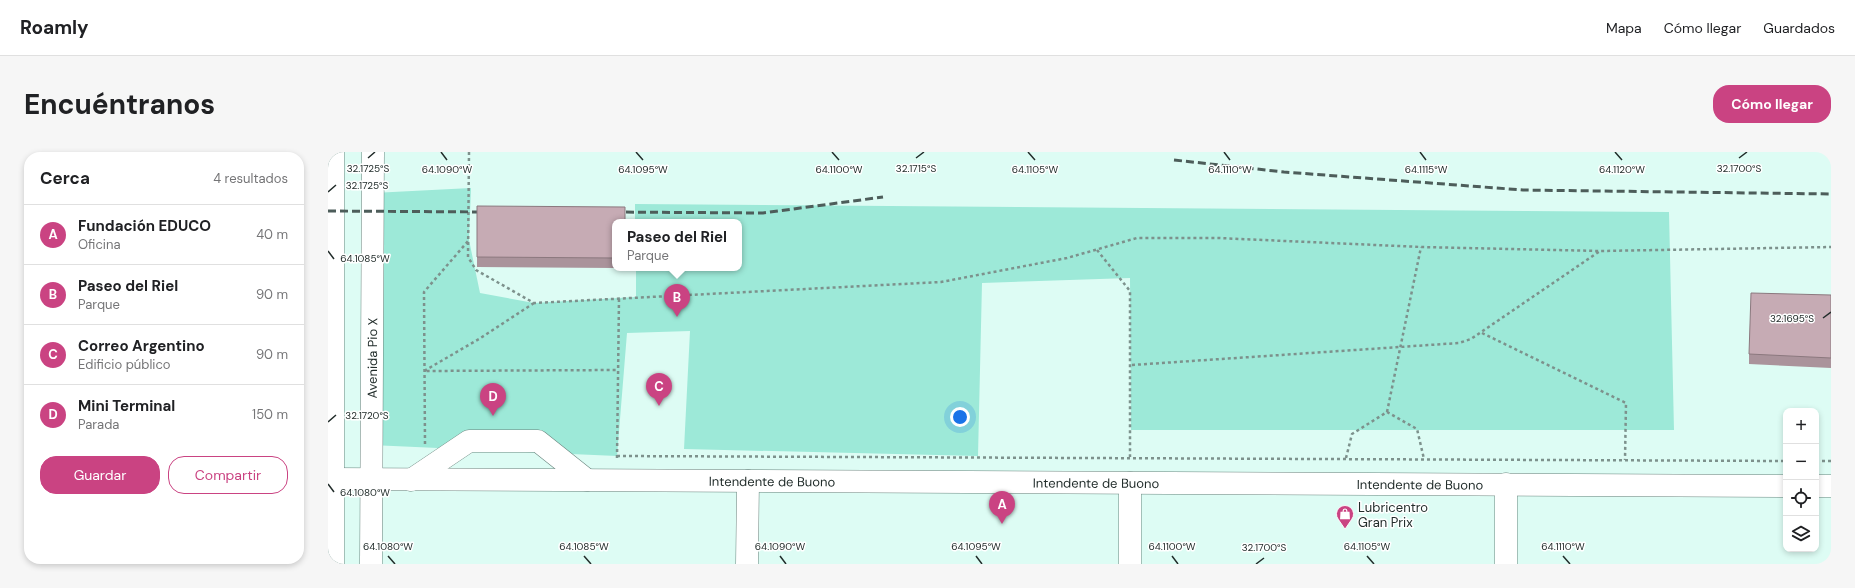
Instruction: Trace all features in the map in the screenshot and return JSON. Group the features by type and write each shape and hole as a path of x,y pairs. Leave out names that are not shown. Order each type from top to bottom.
{"main road":[{"path":"333,152 331,479 333,564"},
{"name":"Avenida Pio X","path":"371,564 373,152"},
{"path":"411,480 469,441 538,441 587,480"},
{"name":"Intendente de Buono","path":"331,479 1783,486"},
{"path":"747,564 748,481"},
{"path":"1130,483 1130,564"},
{"path":"1506,484 1506,564"},
{"path":"1819,486 1831,486"}],"path":[{"path":"469,152 468,257 476,270 534,303"},
{"path":"424,371 479,339 534,303 941,282 1067,258 1137,238 1218,238 1421,247 1600,251 1831,247"},
{"path":"425,449 424,292 469,240"},
{"path":"1346,458 1352,434 1387,412 1421,247"},
{"path":"1097,249 1130,291 1132,365 1130,457"},
{"path":"1132,365 1459,343 1471,339 1600,251"},
{"path":"617,480 619,298"},
{"path":"1481,332 1626,403 1625,460"},
{"path":"424,371 618,370"},
{"path":"1387,412 1416,429 1424,459"},
{"path":"617,456 1783,461"},
{"path":"1819,461 1831,461"}],"green space":[{"path":"471,188 469,240 480,293 534,303 636,297 636,271 742,271 742,219 635,219 635,204 1669,212 1674,430 1131,430 1130,278 982,283 978,456 684,449 690,331 627,333 617,456 371,445 373,193"}],"building":[{"path":"477,206 625,207 625,219 612,219 612,258 477,257"},
{"path":"1751,293 1831,295 1831,358 1749,354"}],"railway":[{"path":"1174,160 1284,172 1523,190 1831,194"},
{"path":"614,212 763,213 883,197"},
{"path":"328,211 488,212"}],"place":[{"name":"Paseo del Riel","path":"677,317"},
{"name":"Correo Argentino","path":"659,406"},
{"name":"Mini Terminal","path":"493,416"},
{"name":"Fundación EDUCO","path":"1002,524"},
{"name":"Lubricentro Gran Prix","path":"1345,529"}]}
